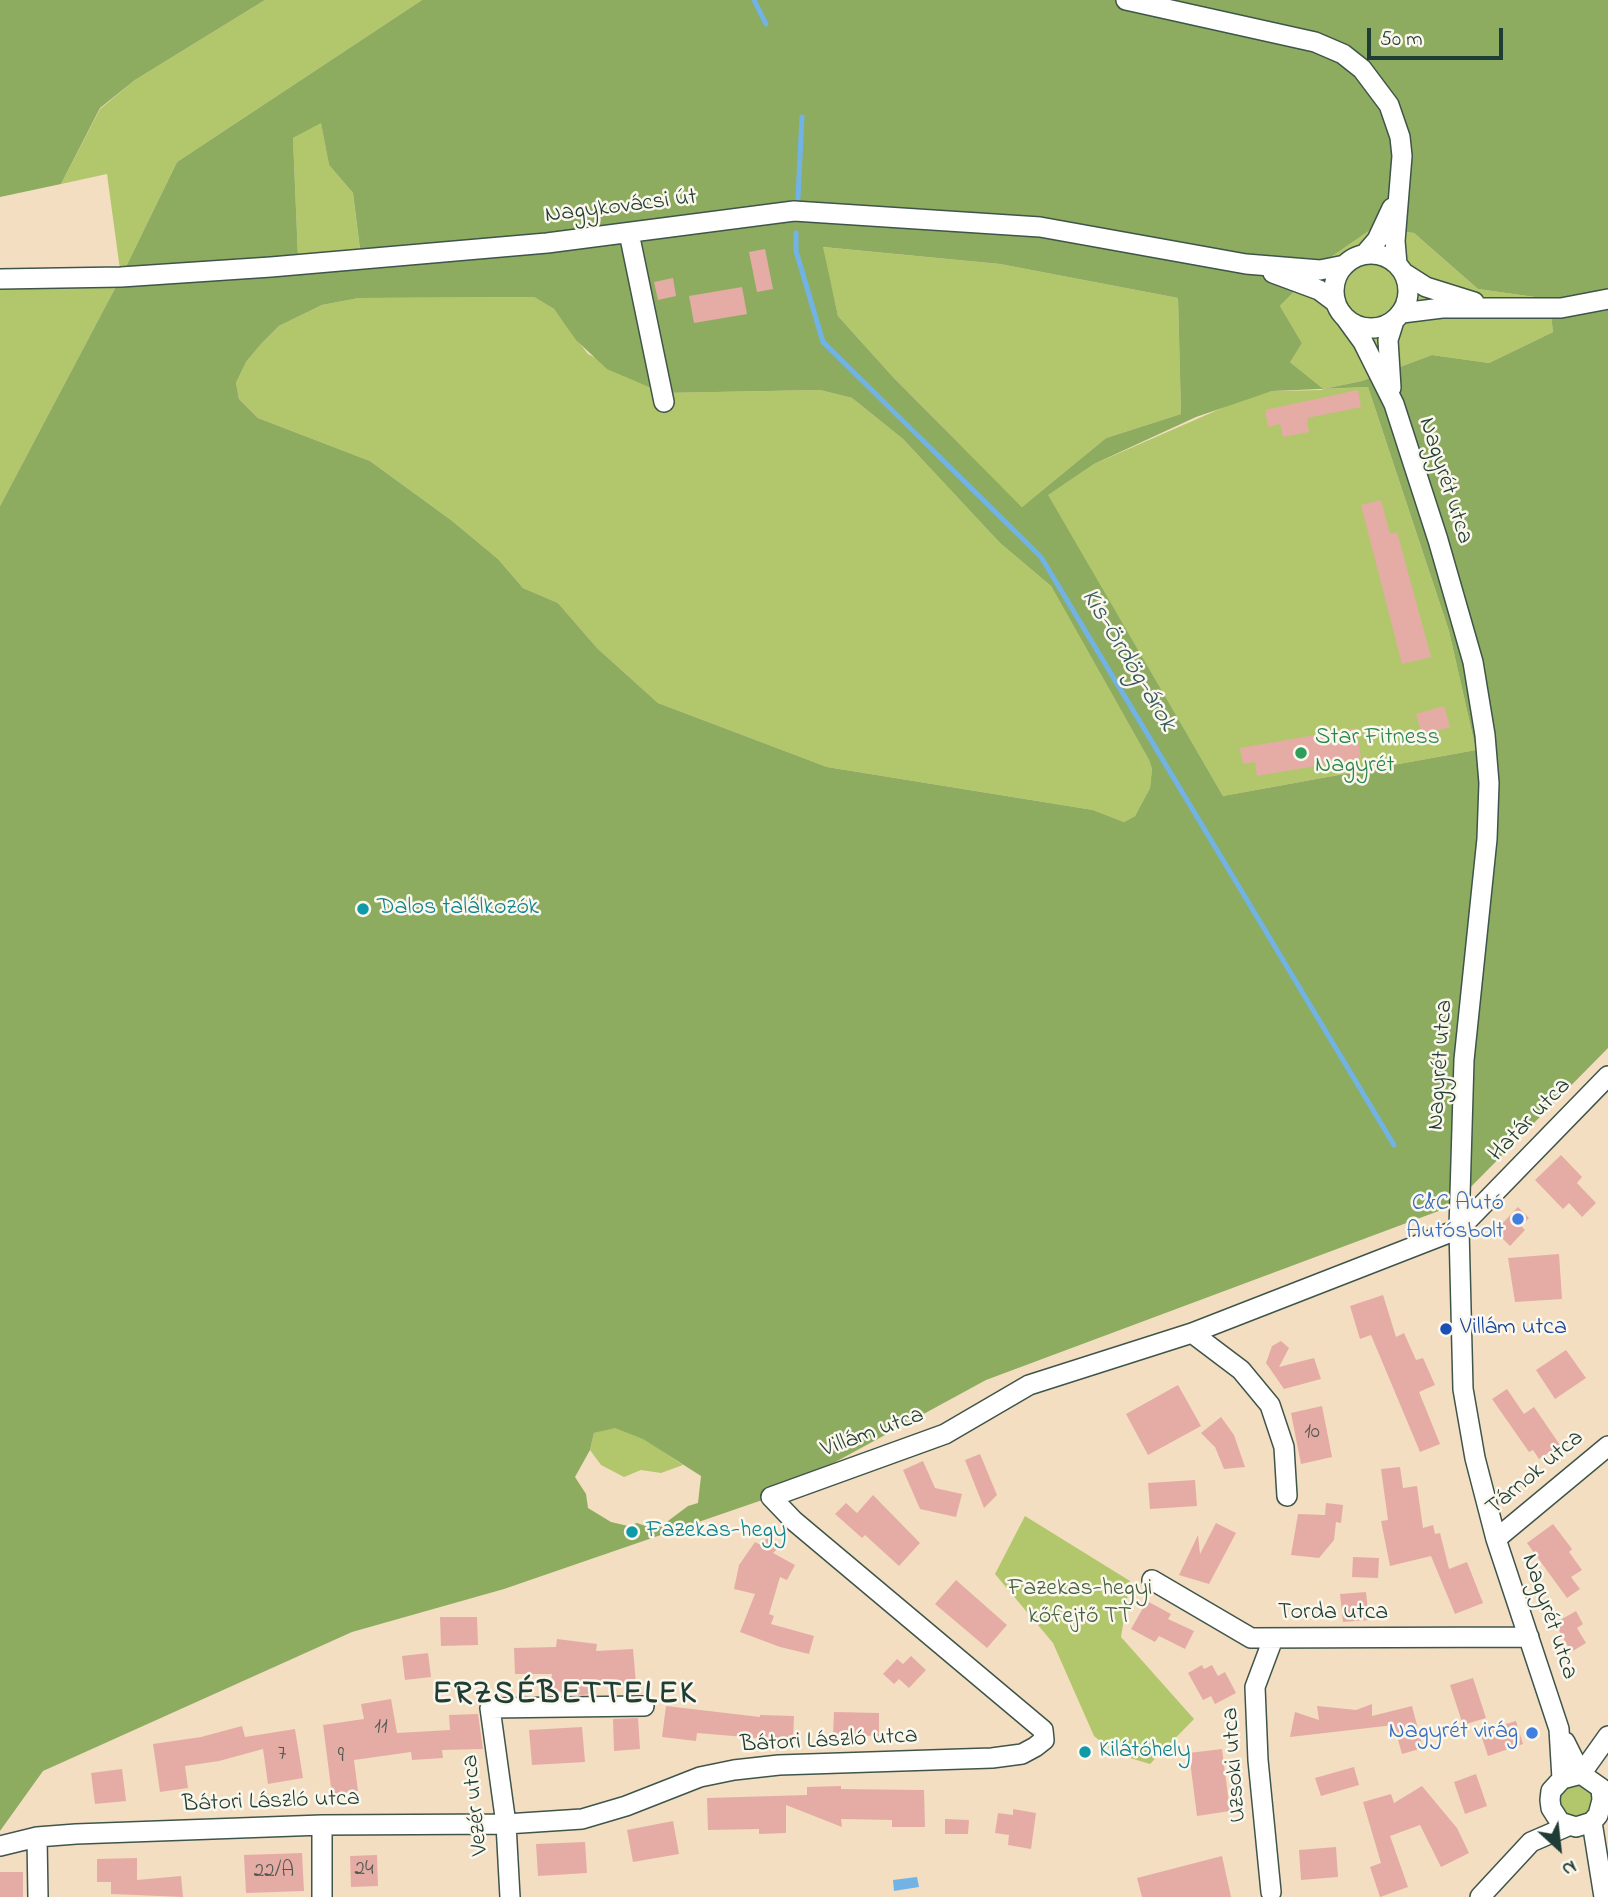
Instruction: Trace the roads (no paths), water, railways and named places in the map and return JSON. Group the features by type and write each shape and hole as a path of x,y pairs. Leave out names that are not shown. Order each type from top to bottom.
{"street":[{"path":"1126,0 1284,33 1343,54 1378,88 1396,122 1402,156 1397,198 1400,269 1408,299 1398,317"},
{"path":"1397,198 1377,240 1365,254 1345,265 1336,277 1335,302 1347,320 1363,328 1376,328 1398,317 1491,307 1560,308 1608,299"},
{"name":"Nagykovácsi út","path":"0,279 174,274 629,233 762,215 819,211 1040,227 1246,264 1320,270 1345,265"},
{"path":"629,233 664,402"},
{"path":"1365,254 1385,256 1426,287 1491,307"},
{"name":"Nagykovácsi út","path":"1246,264 1319,290 1335,302"},
{"name":"Nagyrét utca","path":"1394,404 1388,367 1388,340 1398,317"},
{"name":"Nagyrét utca","path":"1347,320 1363,342 1394,404 1438,540 1473,662 1488,771 1487,839 1464,1060 1459,1230 1463,1389 1475,1458 1496,1539 1559,1729 1570,1753 1600,1774"},
{"name":"Határ utca","path":"1459,1230 1608,1076"},
{"name":"Villám utca","path":"771,1497 945,1434 1029,1385 1192,1333 1459,1230"},
{"path":"1192,1333 1241,1370 1270,1405 1284,1447 1287,1496"},
{"name":"Tárnok utca","path":"1496,1539 1608,1446"},
{"name":"Bátori László utca","path":"0,1846 37,1837 322,1825 506,1824 582,1819 625,1806 700,1777 734,1770 779,1765 992,1758 1022,1754 1044,1740 1043,1730 794,1521 771,1497"},
{"name":"Torda utca","path":"1152,1580 1251,1638 1529,1637"},
{"name":"Uzsoki utca","path":"1271,1892 1258,1760 1255,1687 1272,1639"},
{"name":"Vezér utca","path":"510,1897 506,1824 490,1708 644,1706"},
{"name":"Nagyrét utca","path":"1559,1729 1562,1779 1551,1791 1554,1816 1578,1825 1597,1864 1604,1897"},
{"path":"1480,1897 1531,1842 1578,1825 1602,1807 1600,1774 1562,1779"},
{"path":"322,1825 322,1897"},
{"path":"37,1837 38,1897"}],"water":[{"path":"917,1877 919,1887 894,1891 893,1880"}],"waterway":[{"name":"Kis-Ördög-árok","path":"754,0 766,24"},
{"name":"Kis-Ördög-árok","path":"798,198 802,117"},
{"name":"Kis-Ördög-árok","path":"796,233 796,251 823,342 1041,557 1394,1145"}],"place":[{"name":"Star Fitness Nagyrét","path":"1301,753"},
{"name":"Dalos találkozók","path":"363,909"},
{"name":"C&C Autó Autósbolt","path":"1518,1219"},
{"name":"Villám utca","path":"1446,1329"},
{"name":"Fazekas-hegy","path":"632,1532"},
{"name":"Nagyrét virág","path":"1532,1733"},
{"name":"Kilátóhely","path":"1085,1752"}],"district":[{"name":"ERZSÉBETTELEK","path":"565,1697"}],"park label":[{"name":"Fazekas-hegyi kőfejtő TT","path":"1080,1604"}]}
